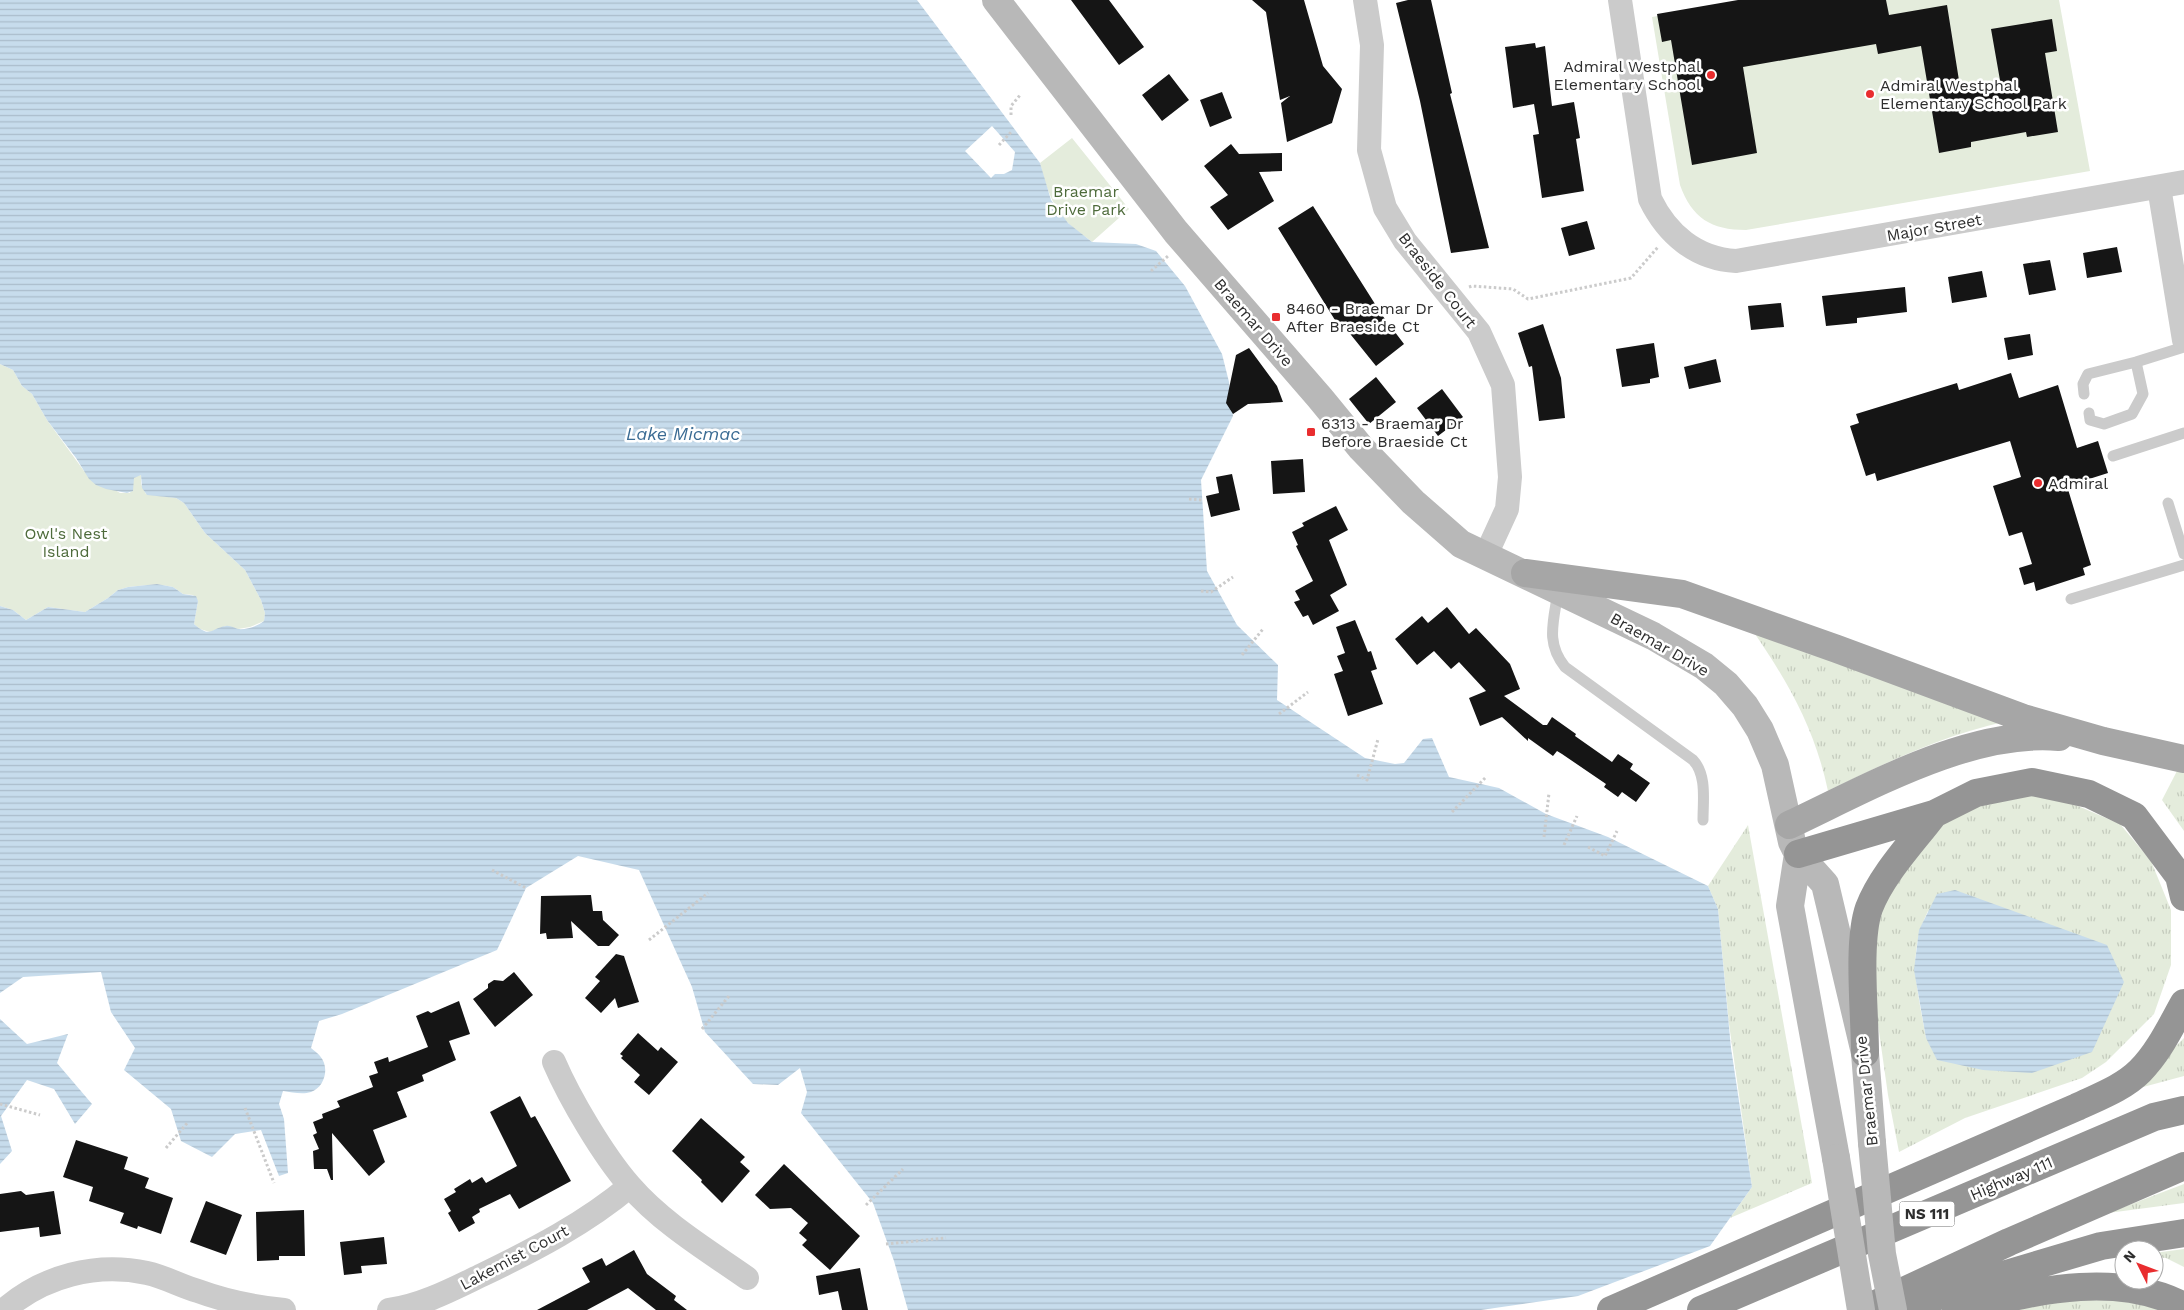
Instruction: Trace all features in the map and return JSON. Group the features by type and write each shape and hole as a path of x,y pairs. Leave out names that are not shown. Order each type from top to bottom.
{"highway":[{"path":"1798,854 1934,814 1976,793 2032,782 2089,794 2134,816 2179,876 2184,898"},
{"path":"1865,1053 1863,943 1869,909 1879,887 1934,814"},
{"path":"1611,1310 2077,1108 2117,1087 2139,1072 2154,1055 2184,1003"},
{"path":"2154,1117 2184,1104"},
{"name":"Highway 111","path":"1701,1310 2154,1117 2184,1110"},
{"path":"1862,1310 2027,1234 2184,1166"},
{"path":"1899,1310 1966,1286 2101,1246 2184,1232"},
{"path":"1956,1310 2052,1288 2137,1288 2168,1297 2184,1306"}],"main road":[{"name":"Braemar Drive","path":"996,0 1176,232 1361,448 1413,502 1461,544 1485,557 1525,573 1653,636 1704,666 1726,684 1746,706 1760,730 1775,766 1792,842 1798,854 1825,884 1865,1053 1882,1254 1892,1310"},
{"path":"1525,573 1682,594 1837,648 2023,718 2103,741 2184,760"},
{"path":"1789,824 1930,760 1989,742 2048,736 2103,741"},
{"name":"Braemar Drive","path":"1798,854 1790,906 1862,1310"}],"street":[{"name":"Braeside Court","path":"1365,0 1372,45 1369,142 1374,176 1385,208 1405,241 1479,332 1503,385 1510,477 1508,501 1507,509 1485,557"},
{"path":"1620,0 1650,199 1661,220 1679,238"},
{"name":"Major Street","path":"1679,238 1714,258 1736,261 2159,188 2184,182"},
{"path":"2159,188 2184,340"},
{"path":"554,1062 588,1125 630,1186 668,1220 747,1278"},
{"name":"Lakemist Court","path":"389,1310 430,1299 510,1262 559,1235 608,1204 630,1186"},
{"path":"4,1310 28,1291 48,1282 69,1275 112,1269 150,1274 232,1302 284,1310"}],"lane":[{"path":"2084,394 2083,384 2088,374 2184,347"},
{"path":"2089,413 2090,420 2104,424 2132,414 2143,394 2136,362"},
{"path":"2113,456 2184,433"},
{"path":"2168,503 2184,554"},
{"path":"2071,599 2184,565"},
{"path":"1559,590 1552,632 1552,647 1556,656 1565,667 1700,767 1702,775 1703,820"}],"path":[{"path":"1011,115 1011,106 1021,94"},
{"path":"999,144 1012,131"},
{"path":"1451,296 1472,286 1512,289 1528,299 1632,278 1679,238"},
{"path":"1151,271 1169,256"},
{"path":"1189,499 1203,500"},
{"path":"1201,591 1210,592 1233,577"},
{"path":"1242,655 1263,629"},
{"path":"1279,714 1308,692"},
{"path":"1357,774 1367,780 1378,739"},
{"path":"1452,812 1486,777"},
{"path":"1544,837 1549,793"},
{"path":"1564,845 1577,816"},
{"path":"1588,847 1605,856 1617,831"},
{"path":"492,870 526,888"},
{"path":"648,940 708,893"},
{"path":"702,1029 729,996"},
{"path":"0,1104 40,1115"},
{"path":"245,1108 274,1183"},
{"path":"166,1148 188,1122"},
{"path":"866,1205 902,1168"},
{"path":"886,1244 946,1238"}],"green space":[{"name":"Admiral Westphal Elementary School Park","path":"1746,0 2059,0 2090,171 1746,230 1723,228 1704,220 1690,206 1680,185 1652,17"},
{"name":"Braemar Drive Park","path":"1072,138 1129,209 1092,242 1064,219 1059,212 1047,188 1040,163"},
{"name":"Owl's Nest Island","path":"0,364 13,370 22,386 32,394 47,420 84,471 120,493 130,493 135,476 141,475 141,484 146,494 176,498 184,503 205,533 245,570 261,600 265,613 264,621 250,627 238,629 226,626 210,632 200,629 194,624 198,601 193,595 183,594 173,587 157,584 118,590 85,612 48,607 26,620 13,610 0,606"},
{"path":"1753,631 2023,718 1972,730 1923,747 1828,791 1816,747 1799,707 1778,669"},
{"path":"2177,771 2184,773 2184,831 2162,800"},
{"path":"2043,791 2120,824 2151,861 2171,910 2171,965 2154,1014 2106,1062 2082,1078 1965,1118 1899,1152 1888,1095 1872,982 1876,889 1889,861 1973,800","holes":["1928,911 1926,1038 1917,989 1916,959 1917,943"]},
{"path":"1748,825 1812,1183 1730,1218 1752,1187 1729,1024 1718,909 1708,886"},
{"path":"2184,1038 2184,1076 2132,1090"},
{"path":"2184,1184 2184,1203 2108,1213"},
{"path":"2184,1249 2184,1267 2164,1258 2164,1252"},
{"path":"2084,1294 2173,1310 1990,1310"}],"water":[{"name":"Lake Micmac","path":"0,0 917,0 1040,163 1051,200 1068,223 1092,242 1136,244 1156,251 1185,286 1222,354 1229,382 1233,416 1201,480 1207,571 1237,625 1278,665 1277,700 1365,758 1395,764 1404,763 1423,739 1432,738 1449,777 1499,788 1546,814 1608,837 1708,886 1718,909 1731,1048 1752,1187 1710,1246 1578,1296 1481,1310 908,1310 894,1261 873,1203 801,1113 807,1092 800,1068 778,1085 753,1084 705,1032 692,987 639,870 578,856 526,888 497,950 342,1014 319,1021 311,1048 323,1060 325,1071 323,1081 320,1086 308,1093 283,1091 279,1104 284,1119 288,1173 279,1176 261,1130 235,1134 212,1157 181,1141 171,1109 124,1070 135,1048 111,1012 101,972 23,977 0,993 0,606 13,610 26,620 48,607 85,612 118,590 157,584 173,587 183,594 196,596 198,601 194,624 204,631 208,632 227,626 238,629 252,627 264,621 265,613 261,600 245,570 205,533 184,503 176,498 147,495 142,488 141,475 134,478 133,491 127,493 96,485 89,479 76,458 47,420 32,394 22,386 13,370 0,364"},
{"path":"1955,890 2107,945 2124,982 2092,1052 2032,1073 1983,1070 1937,1060 1926,1038 1914,970 1919,930 1937,894"},
{"path":"0,1019 27,1044 68,1034 57,1063 92,1104 75,1124 54,1089 27,1080 1,1116 12,1151 0,1164"}],"pier":[{"path":"992,126 1015,152 1012,170 1004,174 995,174 991,178 965,151"}],"building":[{"path":"1071,0 1109,0 1144,47 1119,65"},
{"path":"1252,0 1304,0 1323,66 1342,89 1332,123 1287,142 1281,103 1290,96 1280,100 1266,12"},
{"path":"1408,0 1431,0 1452,93 1450,94 1489,248 1451,253 1420,101 1396,3"},
{"name":"Admiral Westphal Elementary School","path":"1738,0 1886,0 1889,15 1947,5 1961,93 2001,86 1991,29 2052,19 2057,51 2045,53 2058,132 2027,137 2026,132 1971,142 1971,147 1939,153 1921,46 1878,54 1876,44 1743,67 1757,153 1692,165 1671,40 1662,42 1657,14"},
{"path":"1535,43 1536,48 1545,46 1552,106 1574,102 1580,138 1576,139 1584,191 1542,198 1533,135 1539,134 1534,104 1513,108 1505,47"},
{"path":"1169,74 1189,100 1162,121 1142,95"},
{"path":"1222,92 1232,118 1210,127 1200,100"},
{"path":"1231,144 1239,154 1282,153 1282,171 1259,172 1274,201 1228,230 1210,207 1228,195 1204,166"},
{"path":"1313,206 1382,315 1404,344 1376,366 1347,330 1343,333 1278,228"},
{"path":"1587,221 1595,249 1569,256 1561,228"},
{"path":"2117,247 2122,272 2087,278 2083,253"},
{"path":"2050,260 2056,290 2029,295 2023,264"},
{"path":"1982,271 1987,297 1952,303 1948,277"},
{"path":"1905,287 1907,312 1857,318 1857,323 1826,326 1822,296"},
{"path":"1781,303 1784,327 1751,330 1748,306"},
{"path":"1543,324 1561,378 1565,418 1539,421 1532,366 1529,367 1518,333"},
{"path":"2030,334 2033,355 2008,360 2004,338"},
{"path":"1654,343 1659,377 1650,379 1650,383 1622,387 1616,349"},
{"path":"1249,348 1277,386 1283,402 1248,404 1233,414 1226,403 1236,355"},
{"path":"1716,359 1721,382 1689,389 1684,367"},
{"name":"Admiral","path":"2011,373 2019,398 2058,385 2077,448 2098,441 2108,473 2067,486 2091,565 2083,568 2085,575 2036,591 2034,582 2024,585 2019,568 2032,564 2022,532 2009,536 1993,486 2021,477 2010,441 1877,481 1875,473 1866,476 1850,426 1859,423 1856,414 1957,383 1959,390"},
{"path":"1376,377 1396,402 1369,424 1349,399"},
{"path":"1442,389 1463,417 1438,436 1417,408"},
{"path":"1303,459 1305,492 1273,494 1271,461"},
{"path":"1232,474 1240,510 1211,517 1206,496 1219,493 1216,477"},
{"path":"1336,506 1348,530 1329,540 1347,585 1330,595 1339,611 1313,625 1308,615 1303,617 1294,602 1300,600 1295,591 1313,581 1296,546 1298,545 1292,532 1304,526 1302,523"},
{"path":"1447,607 1469,634 1476,628 1510,664 1520,689 1504,696 1543,725 1547,725 1552,717 1612,762 1618,754 1633,764 1630,769 1650,783 1636,802 1622,792 1618,797 1604,787 1606,784 1557,751 1553,756 1528,738 1528,741 1502,717 1480,726 1469,698 1486,691 1459,662 1451,669 1434,651 1417,665 1395,639 1422,616 1428,623"},
{"path":"1355,620 1368,652 1371,651 1377,669 1371,671 1383,704 1348,716 1334,674 1343,671 1337,656 1345,653 1336,627"},
{"path":"591,895 593,911 602,911 603,920 619,935 609,946 598,946 571,921 573,938 547,939 546,933 540,934 541,896"},
{"path":"616,954 624,956 639,1002 618,1008 615,998 601,1013 585,998 600,981 595,977"},
{"path":"514,972 533,995 495,1027 473,999 488,988 488,984 494,980 503,981"},
{"path":"459,1001 470,1034 449,1041 456,1060 422,1075 424,1081 397,1092 407,1117 373,1130 385,1162 369,1176 332,1133 333,1180 331,1180 327,1169 314,1169 313,1151 319,1149 313,1135 317,1133 313,1122 323,1118 322,1114 340,1107 337,1101 373,1087 369,1076 378,1073 374,1062 388,1057 389,1062 428,1047 416,1016 428,1011 431,1013"},
{"path":"638,1033 658,1051 661,1047 678,1062 649,1095 634,1082 640,1075 621,1058 623,1056 620,1054"},
{"path":"520,1096 531,1118 535,1116 571,1181 519,1209 510,1194 479,1209 480,1212 472,1217 475,1223 459,1232 448,1213 451,1211 444,1199 456,1192 454,1189 470,1179 472,1183 482,1177 486,1183 517,1166 490,1112"},
{"path":"701,1118 745,1157 740,1162 750,1171 722,1203 701,1182 702,1180 672,1151"},
{"path":"76,1140 128,1157 124,1169 149,1178 145,1188 173,1198 161,1234 138,1226 137,1229 120,1223 124,1213 89,1201 93,1187 63,1177"},
{"path":"784,1164 860,1236 830,1270 802,1245 807,1240 799,1233 808,1223 791,1208 770,1209 755,1195"},
{"path":"21,1191 26,1195 54,1191 61,1234 40,1237 39,1227 0,1232 0,1194"},
{"path":"206,1201 242,1215 226,1255 190,1242"},
{"path":"304,1210 305,1256 279,1256 279,1260 257,1261 256,1212"},
{"path":"384,1237 387,1264 361,1266 362,1273 344,1275 340,1242"},
{"path":"634,1250 647,1274 676,1296 674,1300 687,1310 656,1310 628,1288 587,1310 537,1310 590,1282 582,1268 602,1258 606,1266"},
{"path":"860,1268 868,1310 842,1310 838,1291 819,1295 816,1276"}],"place":[{"name":"Admiral Westphal Elementary School","path":"1711,75"},
{"name":"Admiral Westphal Elementary School Park","path":"1870,94"},
{"name":"8460 - Braemar Dr After Braeside Ct","path":"1276,317"},
{"name":"6313 - Braemar Dr Before Braeside Ct","path":"1311,432"},
{"name":"Admiral","path":"2038,483"}]}
